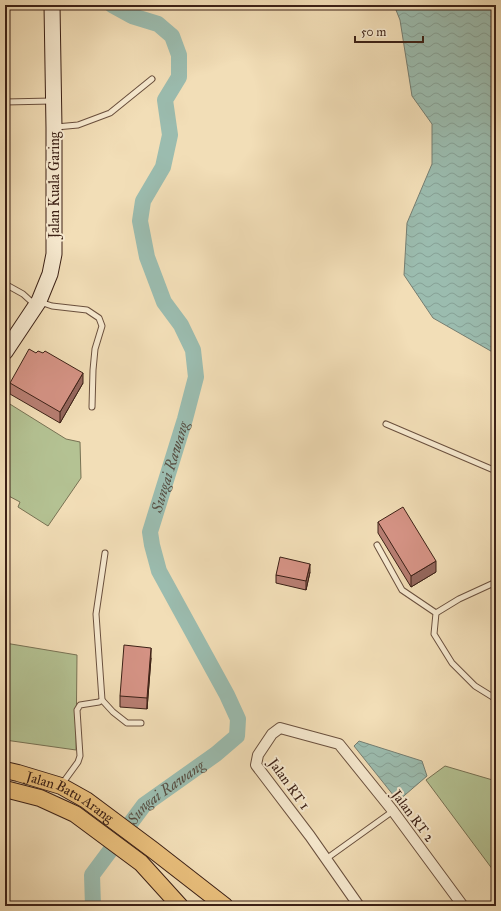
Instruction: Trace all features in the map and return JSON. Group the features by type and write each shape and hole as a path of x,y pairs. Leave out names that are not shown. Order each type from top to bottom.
{"main road":[{"name":"Jalan Batu Arang","path":"5,770 61,786 86,800 110,816 225,906"},
{"name":"Jalan Batu Arang","path":"5,789 40,798 75,814 141,864 180,906"}],"street":[{"name":"Jalan Kuala Garing","path":"5,352 38,303 50,274 54,254 54,101 52,5"},
{"name":"Jalan RT 1","path":"339,744 280,728 272,734 258,755 256,765 359,906"},
{"name":"Jalan RT 2","path":"339,744 393,811 463,906"}],"lane":[{"path":"54,128 78,125 110,113 152,79"},
{"path":"5,102 54,101"},
{"path":"5,284 38,303 86,310 99,318 102,326 95,349 92,407"},
{"path":"386,424 496,471"},
{"path":"377,545 402,590 436,613"},
{"path":"105,553 96,614 102,700 127,723 141,723"},
{"path":"436,613 459,599 496,582"},
{"path":"436,613 434,634 452,662 475,686 496,699"},
{"path":"61,786 78,762 80,756 77,710 80,705 99,702 102,700"},
{"path":"326,859 393,811"}],"green space":[{"path":"5,401 66,439 80,442 81,478 48,526 18,507 20,502 5,494"},
{"path":"5,643 77,655 76,750 5,740"},
{"path":"445,766 496,781 496,874 426,780"}],"water":[{"path":"394,5 496,5 496,354 433,318 404,275 407,223 432,164 432,124 412,96 400,20"},
{"path":"359,741 422,761 427,776 398,801 354,746"}],"building":[{"path":"29,349 36,353 38,351 43,353 45,351 83,373 60,412 10,383"},
{"path":"403,507 436,561 411,576 378,522"},
{"path":"280,557 310,564 306,581 276,575"},
{"path":"124,645 151,648 147,698 120,696"}],"waterway":[{"name":"Sungai Rawang","path":"93,906 92,875 144,805 216,754 237,736 238,719 227,695 159,571 150,532 185,419 196,377 193,350 181,325 164,302 147,257 140,221 143,201 163,167 170,135 165,100 179,77 179,55 172,36 158,24 132,16 112,5"}]}
